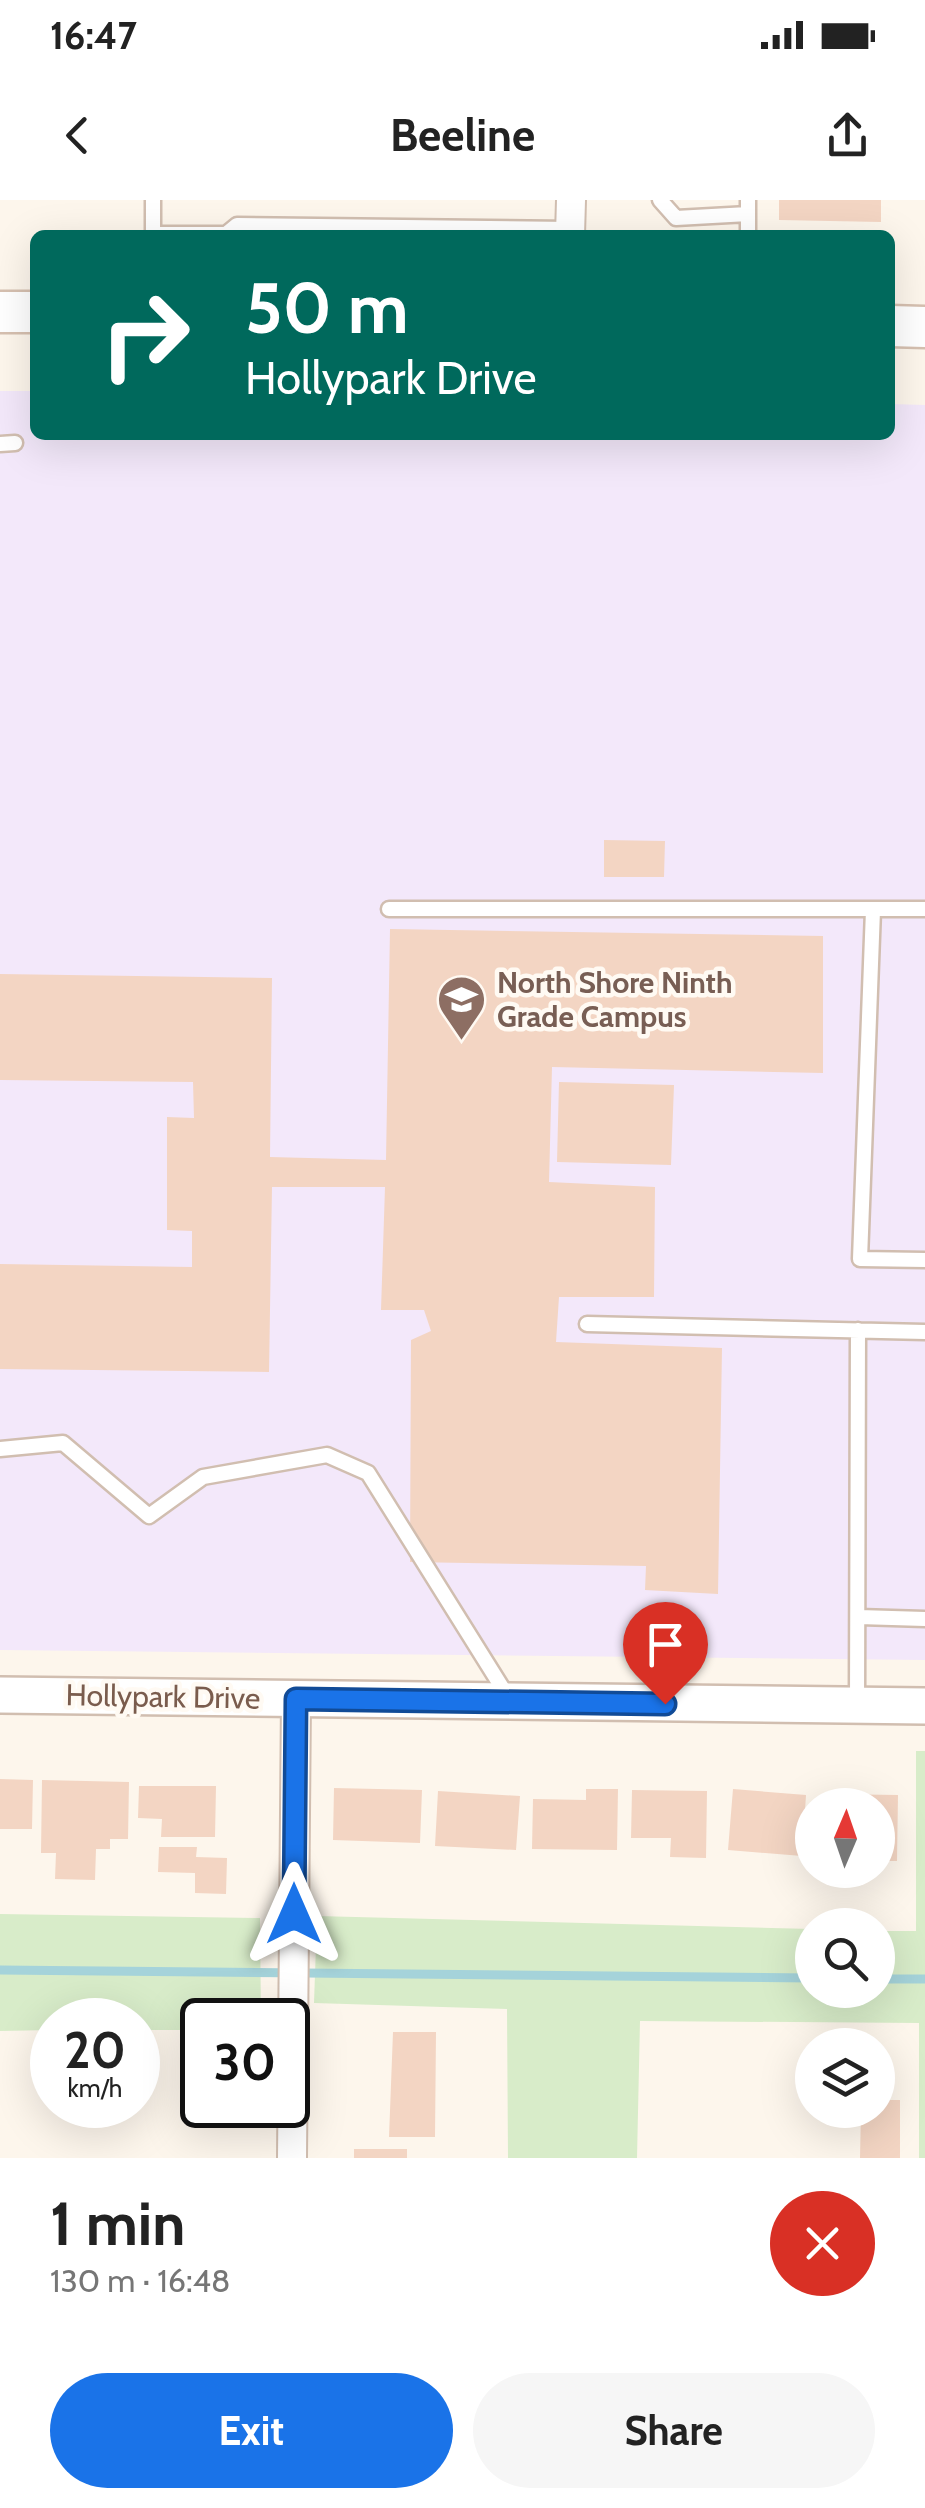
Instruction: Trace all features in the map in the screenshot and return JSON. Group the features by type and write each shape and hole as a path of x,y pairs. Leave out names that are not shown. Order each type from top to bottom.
{"main road":[{"path":"0,312 30,312"},
{"path":"895,326 925,326"}],"street":[{"path":"570,200 570,230"},
{"name":"Hollypark Drive","path":"0,1696 925,1706"},
{"path":"292,2158 296,1699"}],"lane":[{"path":"153,200 153,230"},
{"path":"660,200 676,218 748,207"},
{"path":"231,230 237,225 475,230"},
{"path":"390,909 925,910"},
{"path":"873,910 860,1259 925,1260"},
{"path":"587,1324 925,1332"},
{"path":"857,1706 858,1330"},
{"path":"0,1449 62,1444 150,1516 203,1477 326,1455 368,1472 512,1702"},
{"path":"859,1617 925,1619"}],"shaded area":[{"name":"North Shore Ninth Grade Campus","path":"0,391 30,391 30,440 895,440 895,404 925,405 925,1660 0,1650"}],"green space":[{"path":"916,1751 925,1751 925,2158 919,2158 919,2023 640,2021 637,2158 508,2158 507,2009 314,2003 317,1916 795,1929 795,2008 895,2008 895,1931 916,1931"},
{"path":"0,1914 260,1918 261,1998 180,1998 180,2030 160,2030 160,1998 30,1998 30,2030 0,2031"}],"building":[{"path":"779,200 881,200 881,222 779,220"},
{"path":"604,840 665,841 664,877 604,877"},
{"path":"390,929 823,936 823,1073 552,1067 549,1182 655,1187 654,1297 559,1297 556,1342 722,1348 718,1594 645,1590 646,1566 410,1562 411,1340 431,1331 424,1310 381,1310 385,1187 272,1187 269,1372 0,1369 0,1264 192,1267 192,1231 167,1230 167,1117 194,1118 193,1082 0,1080 0,974 272,978 270,1157 386,1160"},
{"path":"559,1082 674,1085 671,1165 557,1162"},
{"path":"0,1779 33,1780 32,1829 0,1829"},
{"path":"42,1780 129,1782 128,1839 110,1839 110,1849 96,1849 95,1880 55,1879 56,1853 41,1853"},
{"path":"139,1786 216,1786 215,1837 161,1837 162,1819 138,1818"},
{"path":"334,1788 422,1790 420,1843 333,1840"},
{"path":"586,1789 618,1789 617,1850 532,1849 533,1799 586,1800"},
{"path":"733,1789 795,1794 795,1855 728,1850"},
{"path":"632,1790 707,1791 706,1858 670,1857 671,1838 631,1838"},
{"path":"438,1791 520,1796 516,1850 435,1846"},
{"path":"895,1795 898,1795 895,1861"},
{"path":"159,1847 197,1847 196,1857 227,1858 226,1894 195,1893 195,1873 158,1872"},
{"path":"393,2032 436,2032 435,2137 389,2137"},
{"path":"895,2100 900,2100 900,2158 860,2158 861,2128 895,2128"},
{"path":"354,2149 407,2149 407,2158 354,2158"}],"waterway":[{"path":"0,1970 795,1978"},
{"path":"895,1979 925,1979"}],"place":[{"name":"North Shore Ninth Grade Campus","path":"462,1042"}],"route":[{"path":"294,1914 296,1699 665,1704"}]}
